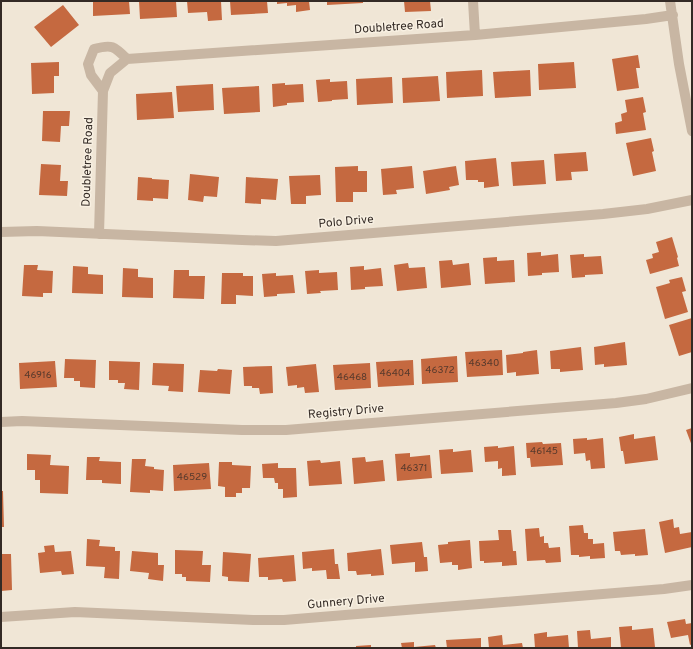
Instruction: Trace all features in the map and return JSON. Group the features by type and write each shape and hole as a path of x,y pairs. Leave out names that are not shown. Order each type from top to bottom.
{"street":[{"path":"472,1 475,35"},
{"path":"670,1 679,64 692,131"},
{"name":"Doubletree Road","path":"99,234 103,91 110,73 127,59 475,35 639,20 673,15"},
{"path":"103,91 91,75 88,64 94,48 107,45 117,49 127,59"},
{"name":"Polo Drive","path":"1,232 99,234 276,241 603,214 647,209 692,200"},
{"name":"Registry Drive","path":"1,422 22,421 242,430 286,430 616,403 646,399 692,388"},
{"name":"Gunnery Drive","path":"1,617 75,612 284,620 664,589 692,585"}],"building":[{"path":"93,1 129,1 130,14 93,16"},
{"path":"139,1 176,1 177,17 140,19"},
{"path":"187,1 221,1 222,20 208,21 207,12 188,13"},
{"path":"230,1 267,1 268,13 231,15"},
{"path":"277,1 309,1 310,10 296,12 296,5 287,6 287,3 277,4"},
{"path":"327,1 363,1 363,3 327,5"},
{"path":"404,1 430,1 431,11 405,12"},
{"path":"63,5 79,25 51,47 34,27"},
{"path":"638,55 640,68 636,68 639,88 617,91 612,59"},
{"path":"59,62 59,76 54,76 54,93 32,94 31,63"},
{"path":"574,62 576,88 539,90 538,64"},
{"path":"482,70 483,96 447,98 446,72"},
{"path":"530,70 531,96 495,98 493,72"},
{"path":"438,76 440,101 403,103 402,78"},
{"path":"392,77 393,103 357,105 356,79"},
{"path":"330,79 330,82 347,81 348,99 318,102 316,80"},
{"path":"285,83 285,85 303,84 304,102 287,103 287,105 273,107 272,84"},
{"path":"213,84 214,110 178,112 176,86"},
{"path":"259,86 260,112 224,114 222,88"},
{"path":"172,92 174,118 137,120 136,94"},
{"path":"643,97 646,112 643,113 646,130 616,134 615,123 622,121 621,114 627,112 625,100"},
{"path":"43,111 70,111 69,126 61,126 60,142 42,141"},
{"path":"651,138 656,171 633,176 626,143"},
{"path":"586,152 588,171 571,172 572,180 556,181 554,154"},
{"path":"496,158 499,186 484,188 484,182 478,182 478,180 466,180 465,161"},
{"path":"544,160 546,184 513,186 511,162"},
{"path":"41,164 61,165 60,181 68,181 67,196 39,195"},
{"path":"358,166 358,171 367,171 367,192 353,192 353,202 336,202 335,167"},
{"path":"412,166 414,188 396,190 397,194 383,195 381,169"},
{"path":"456,166 459,185 449,187 450,190 426,194 423,171"},
{"path":"190,174 219,177 217,197 204,196 203,202 188,200"},
{"path":"320,175 321,195 306,196 306,204 291,204 289,176"},
{"path":"138,177 169,180 168,199 153,198 153,201 137,200"},
{"path":"246,177 278,179 276,200 261,199 261,204 245,203"},
{"path":"672,237 679,266 650,274 646,260 653,258 652,254 659,252 656,242"},
{"path":"541,252 541,256 558,254 559,272 528,276 527,253"},
{"path":"584,254 584,257 601,256 603,274 585,275 585,277 572,278 570,255"},
{"path":"497,257 497,261 514,260 515,282 485,284 483,258"},
{"path":"452,260 453,265 469,263 471,285 441,288 439,261"},
{"path":"408,263 409,268 425,267 427,288 397,291 394,265"},
{"path":"24,265 38,265 37,270 53,271 52,293 43,293 43,297 22,296"},
{"path":"73,266 88,267 88,274 103,275 103,294 72,293"},
{"path":"364,266 364,270 381,268 383,286 365,287 365,289 351,290 350,267"},
{"path":"123,268 138,269 138,277 153,278 153,298 122,297"},
{"path":"174,270 189,270 189,276 205,276 204,299 173,298"},
{"path":"319,270 319,273 337,272 338,290 320,291 321,293 307,294 305,271"},
{"path":"222,273 243,273 243,276 253,276 253,296 236,295 236,304 221,304"},
{"path":"276,273 276,276 293,275 295,293 277,294 277,296 264,297 262,274"},
{"path":"682,277 686,291 682,292 688,312 665,319 656,287 670,283 669,280"},
{"path":"692,318 692,352 679,356 669,325"},
{"path":"625,342 627,365 604,367 604,364 595,365 594,347"},
{"path":"581,347 583,370 560,372 560,369 551,369 550,351"},
{"path":"502,350 503,375 467,377 465,352"},
{"path":"537,350 539,374 516,376 516,372 507,373 506,355"},
{"path":"457,356 458,382 422,384 421,359"},
{"path":"65,359 96,360 95,388 80,387 80,381 74,381 74,378 64,378"},
{"path":"413,360 414,385 378,387 376,362"},
{"path":"55,361 57,387 20,389 19,363"},
{"path":"109,361 140,362 139,390 124,389 125,383 118,383 118,380 109,380"},
{"path":"153,363 184,364 183,392 168,391 169,386 152,385"},
{"path":"370,363 371,388 335,390 333,365"},
{"path":"316,364 319,392 305,393 304,387 297,388 297,385 288,386 286,367"},
{"path":"272,366 273,393 260,394 259,388 244,386 243,367"},
{"path":"218,369 232,370 230,394 198,392 200,370 217,371"},
{"path":"692,428 692,446 686,430"},
{"path":"634,434 634,439 655,436 658,460 625,464 619,437"},
{"path":"587,438 587,440 603,438 605,468 591,469 590,460 586,461 585,453 574,454 573,439"},
{"path":"542,442 543,444 561,443 563,465 531,467 530,458 527,458 526,443"},
{"path":"498,446 498,448 514,446 516,475 502,476 502,468 498,469 498,461 485,462 484,447"},
{"path":"453,449 453,452 471,450 473,472 441,474 439,450"},
{"path":"410,453 410,457 430,455 432,478 397,481 395,454"},
{"path":"27,454 51,455 50,465 69,466 68,494 40,493 40,480 35,480 35,470 27,470"},
{"path":"87,457 100,457 99,461 121,462 121,484 102,483 102,480 86,480"},
{"path":"365,457 366,462 383,460 385,481 354,484 352,458"},
{"path":"132,459 146,459 145,466 164,470 163,491 150,490 150,493 130,492"},
{"path":"320,460 321,463 340,461 342,484 309,486 307,461"},
{"path":"219,462 232,462 232,465 251,466 250,488 242,488 242,493 236,493 236,497 225,497 225,487 218,486"},
{"path":"209,463 211,489 174,491 173,465"},
{"path":"278,463 278,468 296,468 297,497 283,498 283,489 278,489 278,483 275,483 274,478 263,478 262,464"},
{"path":"1,491 3,491 4,527 1,527"},
{"path":"673,519 674,528 679,527 680,534 692,532 692,547 665,553 659,522"},
{"path":"583,525 584,533 588,533 588,539 593,539 593,544 604,543 605,558 590,559 590,556 579,557 579,555 571,555 569,526"},
{"path":"539,528 540,537 544,536 544,543 548,543 549,548 560,547 561,562 546,563 545,560 527,561 525,529"},
{"path":"645,529 648,555 621,555 620,551 615,551 613,532"},
{"path":"498,530 511,530 513,551 516,551 517,565 502,566 502,562 484,563 484,561 480,561 479,541 499,540"},
{"path":"87,539 100,540 99,546 115,547 115,551 120,551 119,579 104,578 105,567 86,566"},
{"path":"470,540 472,568 458,570 458,565 452,565 452,562 440,563 438,545 448,544 448,542"},
{"path":"422,542 424,557 427,557 428,571 415,572 415,562 392,564 390,545"},
{"path":"54,545 55,552 71,551 74,574 62,575 61,571 40,573 38,553 45,552 44,546"},
{"path":"334,549 335,564 338,564 340,579 327,579 326,570 312,571 312,568 303,569 302,552"},
{"path":"381,549 384,575 357,575 356,571 348,571 347,553"},
{"path":"175,550 203,551 202,565 211,565 210,582 186,581 186,577 182,577 182,574 175,574"},
{"path":"132,551 158,553 158,565 164,565 163,581 148,579 149,573 130,571"},
{"path":"223,552 251,554 249,582 228,581 228,577 222,576"},
{"path":"1,554 11,554 12,590 1,591"},
{"path":"294,555 296,581 283,582 282,579 268,580 268,577 259,577 258,558"},
{"path":"685,619 686,624 692,623 692,644 690,645 688,635 671,638 667,622"},
{"path":"632,626 632,630 653,628 655,647 621,648 619,627"},
{"path":"590,630 591,639 611,637 611,648 578,648 577,631"},
{"path":"547,632 547,637 568,635 569,648 535,648 534,634"},
{"path":"502,635 503,645 522,643 523,648 489,648 488,637"},
{"path":"481,638 481,648 447,648 446,640"},
{"path":"414,642 414,647 435,645 436,648 402,648 401,643"},
{"path":"371,645 371,648 356,648 356,646"}]}
